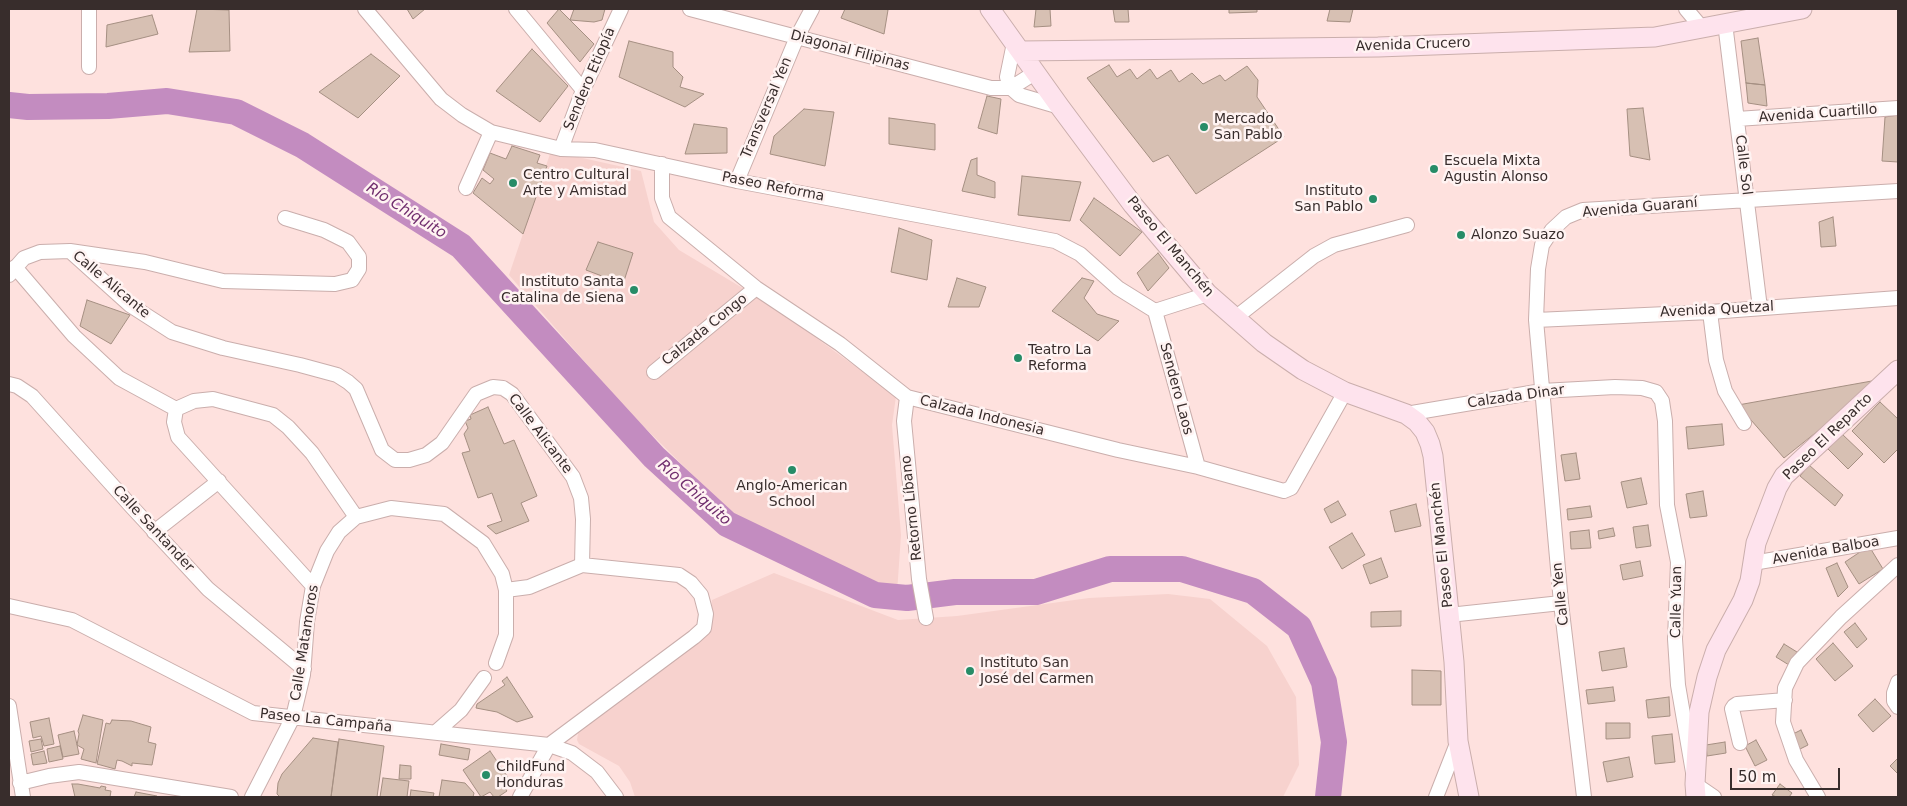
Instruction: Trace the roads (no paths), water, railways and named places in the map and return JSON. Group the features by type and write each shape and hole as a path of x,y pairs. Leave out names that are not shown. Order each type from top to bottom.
{"street":[{"path":"89,9 89,67"},
{"name":"Paseo Reforma","path":"365,9 441,99 462,115 490,132 561,149 595,150 737,181 1055,240 1080,254 1118,288 1155,311"},
{"path":"516,9 583,90"},
{"name":"Sendero Etiopía","path":"561,149 583,90 621,9"},
{"name":"Diagonal Filipinas","path":"690,9 991,88 1012,88 1019,95 1060,107"},
{"name":"Transversal Yen","path":"737,181 798,37 812,9"},
{"name":"Paseo El Manchén","path":"990,9 1133,205 1208,294 1264,343 1303,370 1345,392 1406,414 1417,422 1425,432 1433,456 1449,614 1458,741 1469,797"},
{"path":"1686,9 1702,28"},
{"name":"Avenida Crucero","path":"1017,47 1388,46 1655,37 1802,9"},
{"name":"Calle Sol","path":"1725,23 1760,308"},
{"path":"1017,47 1008,77 1012,88 1036,72"},
{"name":"Avenida Cuartillo","path":"1737,119 1898,108"},
{"path":"466,188 490,132"},
{"name":"Calzada Indonesia","path":"662,164 662,198 669,216 756,288 840,344 908,397 1118,450 1198,467 1284,491 1291,488 1345,392"},
{"name":"Avenida Guaraní","path":"1542,391 1536,320 1538,269 1542,245 1552,230 1566,218 1583,210 1898,191"},
{"path":"70,251 145,262 223,281 335,284 352,280 359,269 359,257 348,242 324,230 285,218"},
{"path":"1235,318 1314,256 1334,245 1407,225"},
{"name":"Calle Alicante","path":"12,271 24,258 40,252 70,251 130,305 172,332 223,348 337,375 356,389 382,450 394,460 409,460 426,456 442,443 476,394 493,387 503,388 512,394 574,477 581,498 583,519 582,564"},
{"path":"12,271 74,336 119,378 176,409"},
{"name":"Calzada Congo","path":"654,372 756,288"},
{"path":"1155,311 1208,294"},
{"name":"Avenida Quetzal","path":"1536,320 1710,312 1898,298"},
{"name":"Sendero Laos","path":"1155,311 1198,467"},
{"path":"1710,312 1716,360 1725,391 1744,423"},
{"name":"Paseo El Reparto","path":"1696,791 1700,712 1707,677 1716,650 1744,600 1750,581 1756,543 1777,488 1784,476 1898,370"},
{"name":"Calle Santander","path":"9,384 17,386 32,396 208,589 304,669"},
{"name":"Calzada Dinar","path":"1406,414 1542,391 1616,387 1642,388 1656,392"},
{"name":"Calle Yen","path":"1542,391 1561,603 1584,797"},
{"name":"Calle Yuan","path":"1656,392 1662,401 1666,421 1667,505 1678,562 1675,639 1678,684 1696,791"},
{"name":"Retorno Líbano","path":"908,397 904,421 919,579 926,618"},
{"path":"176,409 194,401 213,399 273,415 288,427 312,453 356,518"},
{"path":"176,409 174,422 178,437 312,586"},
{"path":"154,532 219,481"},
{"name":"Calle Matamoros","path":"252,797 292,717 304,669 307,622 312,586 327,551 339,532 356,518 391,508 444,514 483,544 502,574 506,590 506,635 496,663"},
{"name":"Avenida Balboa","path":"1753,563 1898,538"},
{"path":"506,590 529,587 582,564 679,575 691,583 701,595 706,614 704,628 694,637 549,745 520,797"},
{"path":"1818,797 1796,760 1783,722 1785,688 1797,663 1841,617 1898,565"},
{"path":"1449,614 1561,603"},
{"name":"Paseo La Campaña","path":"9,606 72,620 254,713 549,745 572,753 597,772 616,797"},
{"path":"436,732 461,710 484,678"},
{"path":"1740,743 1732,709 1734,706 1737,704 1784,700"},
{"path":"9,706 23,797"},
{"path":"1436,797 1458,741"},
{"path":"20,783 49,776 79,772 231,797"},
{"path":"1696,791 1714,797"}],"waterway":[{"name":"Río Chiquito","path":"9,105 28,107 108,106 167,101 236,112 302,145 461,246 654,457 727,524 875,595 907,598 955,592 1036,592 1110,569 1182,569 1253,591 1299,627 1324,682 1334,742 1328,797"}],"place":[{"name":"Mercado San Pablo","path":"1204,127"},
{"name":"Escuela Mixta Agustin Alonso","path":"1434,169"},
{"name":"Centro Cultural Arte y Amistad","path":"513,183"},
{"name":"Instituto San Pablo","path":"1373,199"},
{"name":"Alonzo Suazo","path":"1461,235"},
{"name":"Instituto Santa Catalina de Siena","path":"634,290"},
{"name":"Teatro La Reforma","path":"1018,358"},
{"name":"Anglo-American School","path":"792,470"},
{"name":"Instituto San José del Carmen","path":"970,671"},
{"name":"ChildFund Honduras","path":"486,775"}]}
